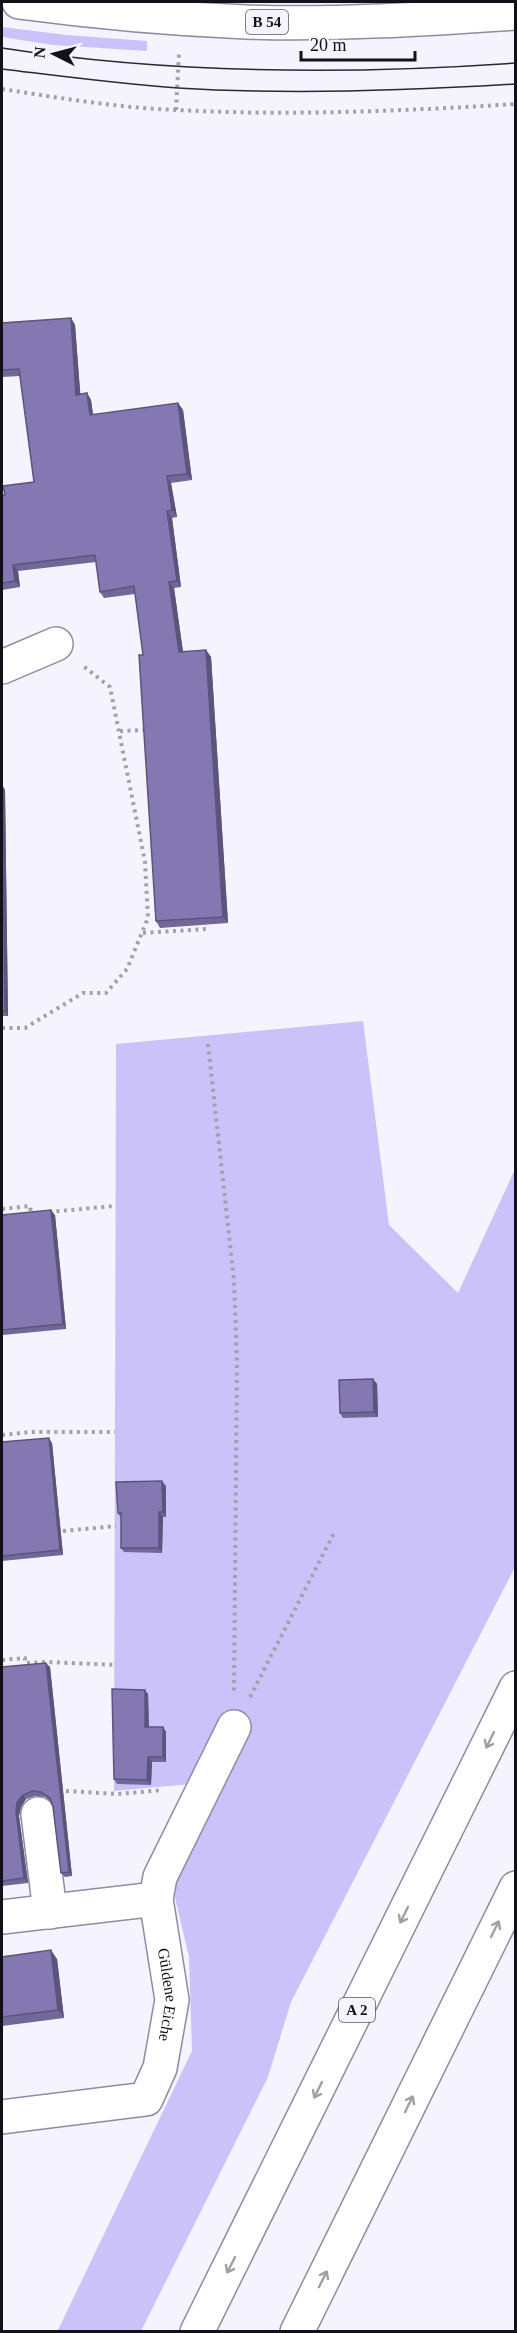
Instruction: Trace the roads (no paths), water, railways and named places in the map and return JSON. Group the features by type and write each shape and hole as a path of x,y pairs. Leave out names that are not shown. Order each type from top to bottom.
{"main road":[{"name":"B 54","path":"19,2 99,12 248,22 400,21 516,13"},
{"path":"2,667 56,644"},
{"name":"A 2","path":"197,2331 516,1688"},
{"path":"2,1917 156,1899 160,1877 234,1727"},
{"path":"48,1804 50,1912"},
{"path":"297,2331 516,1888"},
{"name":"Güldene Eiche","path":"2,2117 146,2099 160,2068 172,2000 156,1899"}],"tram line":[{"path":"2,48 130,63 258,70 387,69 516,63"},
{"path":"2,69 134,84 220,90 347,91 516,84"}]}
